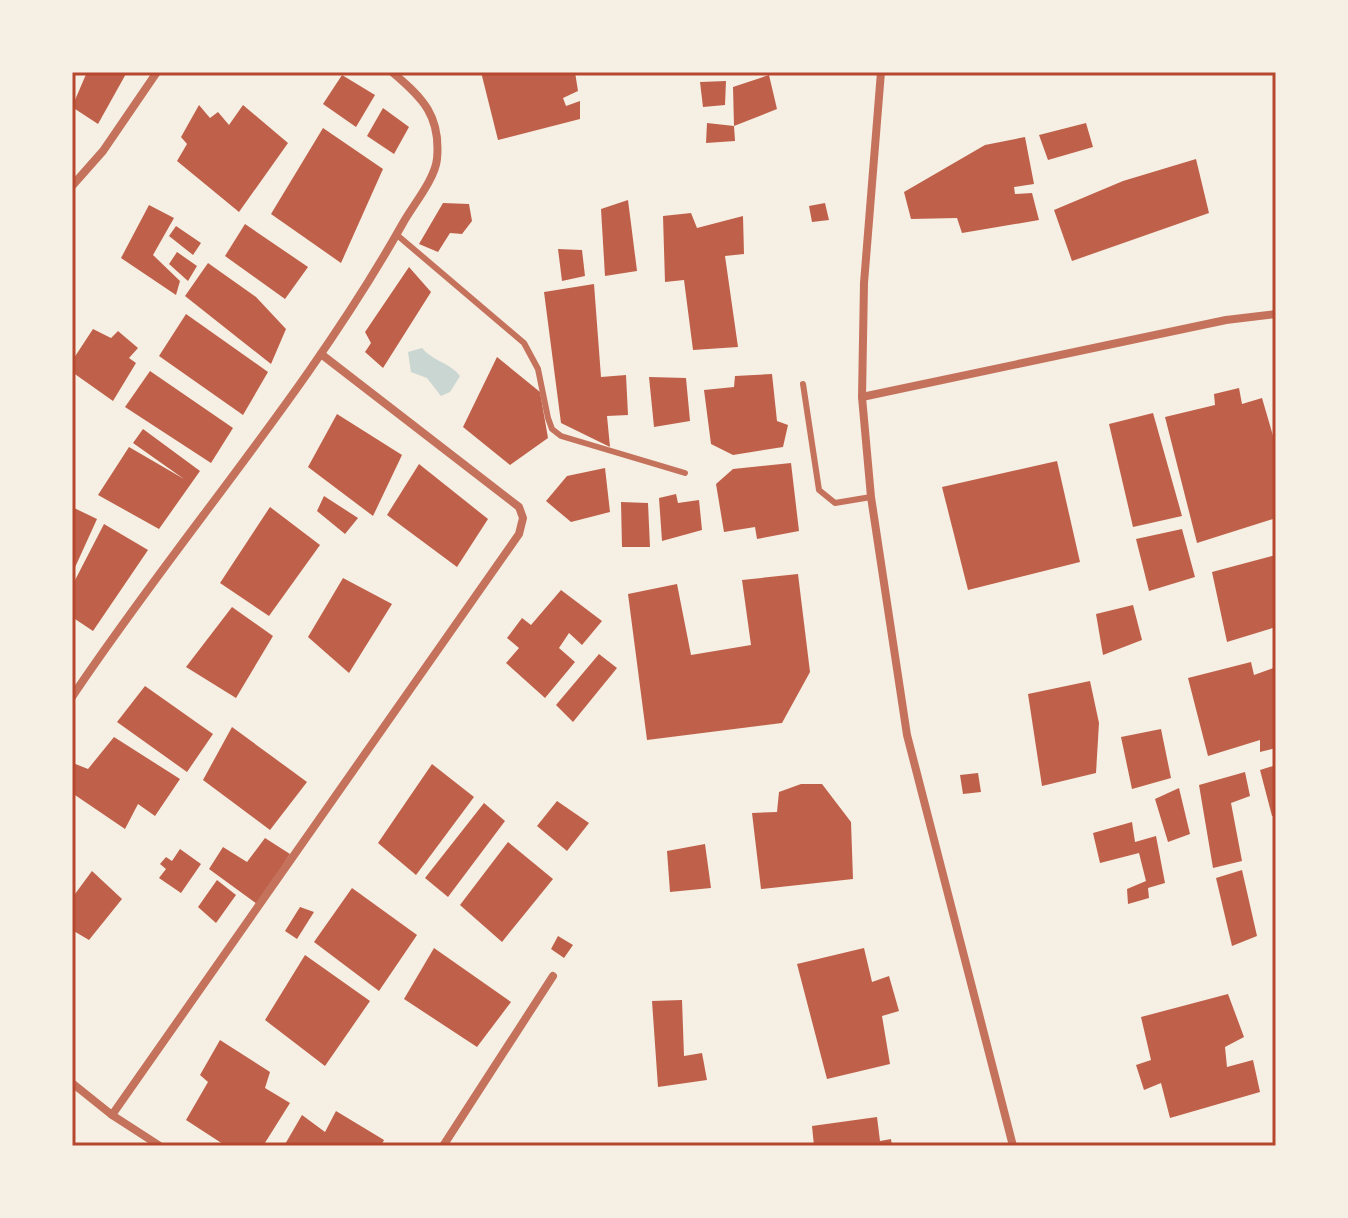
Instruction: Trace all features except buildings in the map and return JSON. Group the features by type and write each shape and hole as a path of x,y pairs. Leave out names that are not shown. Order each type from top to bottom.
{"street":[{"path":"72,186 103,151 157,72"},
{"path":"72,697 129,613 321,354 397,235 437,163 437,136 431,110 392,72"},
{"path":"881,72 864,283 862,397 871,497 907,735 1013,1146"},
{"path":"862,397 1226,320 1276,314"},
{"path":"112,1115 519,534 523,518 519,507 321,354"},
{"path":"443,1146 553,976"},
{"path":"72,1083 112,1115 160,1146"}],"lane":[{"path":"397,235 524,343 538,369 552,429 561,436 685,473"},
{"path":"803,384 819,490 835,503 871,497"}],"shaded area":[{"path":"422,348 460,376 450,392 441,396 427,378 411,372 408,352"}]}
